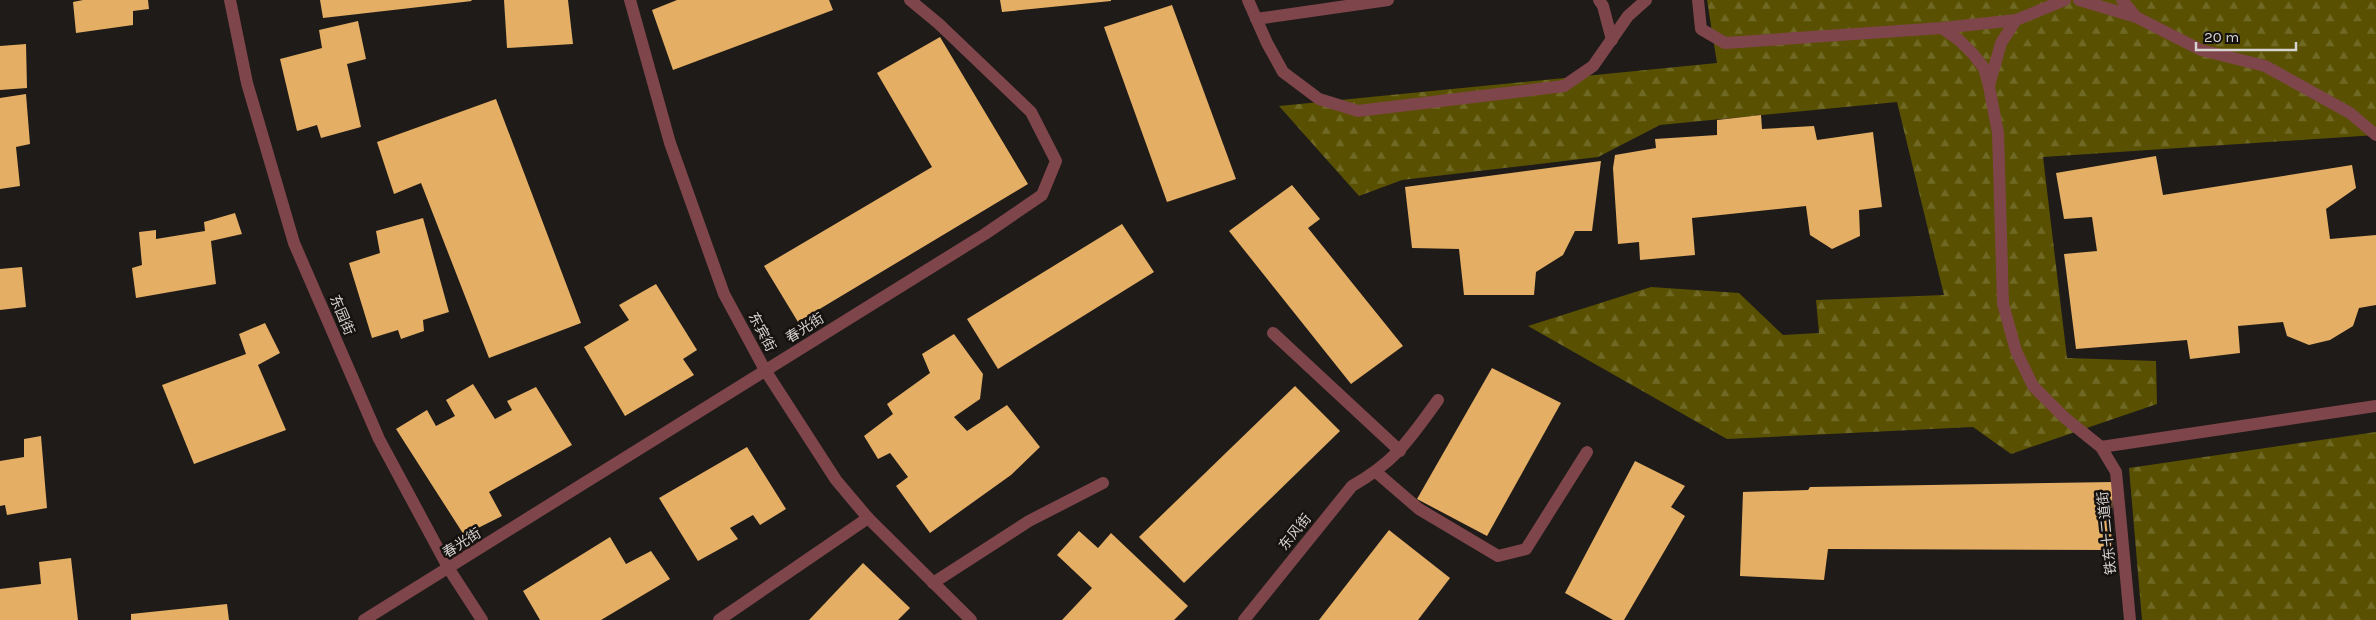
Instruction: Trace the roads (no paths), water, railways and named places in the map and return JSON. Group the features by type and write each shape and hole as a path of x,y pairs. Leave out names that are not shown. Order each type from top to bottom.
{"street":[{"name":"东园街","path":"230,0 247,83 294,243 379,439 449,569 482,620"},
{"name":"东宾街","path":"630,0 670,143 721,286 765,370 836,480 868,518 971,620"},
{"name":"春光街","path":"364,620 986,234 1042,195 1056,161 1031,112 939,24 910,0"},
{"path":"1248,0 1266,43 1284,72 1319,99 1358,111 1564,86 1593,66 1628,16 1646,0"},
{"path":"1256,19 1388,0"},
{"path":"1599,0 1603,6 1612,40"},
{"path":"1698,0 1701,29 1725,42 1942,28 2016,20 2065,0"},
{"path":"2079,0 2136,17 2201,50 2265,66 2350,113 2376,135"},
{"path":"2122,0 2136,17"},
{"path":"1989,86 2001,43 2016,20"},
{"path":"1942,28 1959,40 1984,68 1998,133 2003,304 2016,351 2033,386 2064,418 2101,446 2376,406"},
{"path":"1274,333 1400,451"},
{"name":"东风街","path":"1244,620 1352,486 1376,472 1400,451 1438,400"},
{"name":"铁东十二道街","path":"2101,446 2116,472 2130,620"},
{"path":"1376,472 1419,509 1498,556 1526,549 1588,452"},
{"path":"933,583 1030,521 1103,483"},
{"path":"719,620 868,518"}]}
